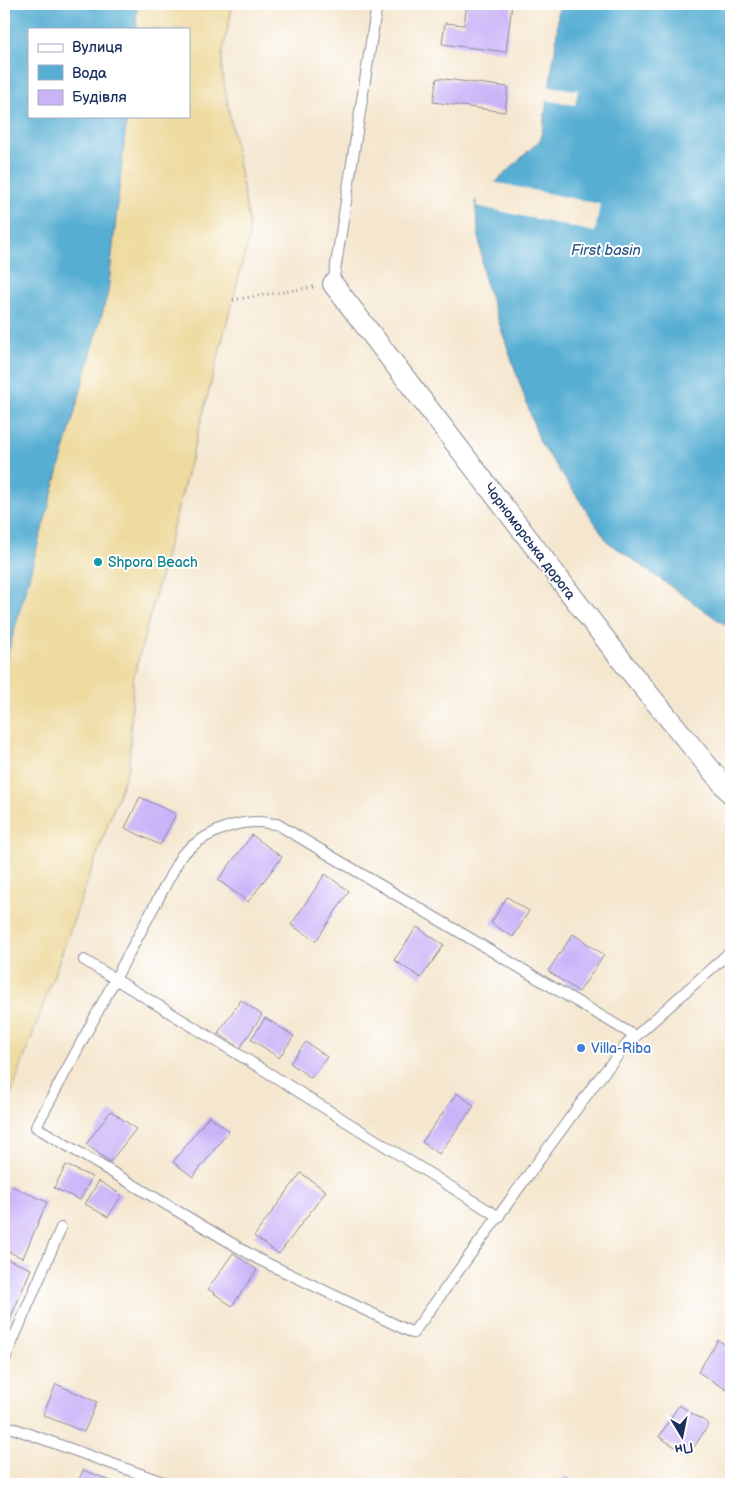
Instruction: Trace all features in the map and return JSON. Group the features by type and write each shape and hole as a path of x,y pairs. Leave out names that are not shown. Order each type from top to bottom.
{"street":[{"name":"Чорноморська дорога","path":"333,284 629,670 731,794"}],"lane":[{"path":"333,284 377,4"},
{"path":"635,1036 277,824 239,823 216,832 190,846 181,856 36,1127 258,1259 413,1332 594,1085 635,1036 731,951"},
{"path":"84,960 498,1217"},
{"path":"4,1361 61,1228"},
{"path":"4,1425 168,1484"}],"path":[{"path":"233,300 333,284"}],"sand":[{"name":"Shpora Beach","path":"137,4 233,4 222,56 222,72 249,221 249,238 133,680 129,766 4,1114 4,667 108,292 127,118 190,118 190,28 136,28"}],"water":[{"path":"4,4 137,4 136,28 28,28 28,118 127,118 108,292 4,667"},
{"name":"First basin","path":"559,4 731,4 731,629 608,542 540,442 484,279 475,202 541,139 556,44"}],"pier":[{"path":"547,86 578,90 575,105 545,100"},
{"path":"493,182 600,204 595,232 476,206 478,196"}],"building":[{"path":"467,4 512,4 506,52 442,44 445,23 464,25"},
{"path":"437,78 508,87 505,112 433,102"},
{"path":"140,797 176,814 160,845 125,828"},
{"path":"252,835 282,857 248,902 218,880"},
{"path":"325,874 349,891 316,941 291,925"},
{"path":"507,897 529,911 513,937 491,923"},
{"path":"417,927 444,945 421,978 394,960"},
{"path":"573,934 604,955 579,992 548,971"},
{"path":"241,1000 262,1015 240,1048 218,1033"},
{"path":"265,1018 294,1036 279,1058 251,1039"},
{"path":"306,1042 327,1057 311,1078 290,1063"},
{"path":"457,1093 474,1106 439,1154 422,1142"},
{"path":"111,1111 136,1129 110,1162 86,1144"},
{"path":"209,1116 229,1131 193,1177 173,1162"},
{"path":"66,1165 92,1177 80,1200 54,1188"},
{"path":"301,1173 326,1191 279,1254 254,1236"},
{"path":"99,1181 122,1195 108,1217 85,1204"},
{"path":"9,1185 47,1202 23,1258 4,1250 4,1198"},
{"path":"233,1253 257,1270 232,1306 208,1289"},
{"path":"4,1258 31,1269 4,1334"},
{"path":"718,1340 731,1348 731,1382 727,1390 698,1372"},
{"path":"56,1384 97,1402 84,1432 43,1415"},
{"path":"679,1405 709,1424 689,1455 659,1437"},
{"path":"83,1470 119,1484 77,1484"},
{"path":"564,1476 586,1484 561,1484"}],"place":[{"name":"Shpora Beach","path":"98,562"},
{"name":"Villa-Riba","path":"581,1048"}]}
